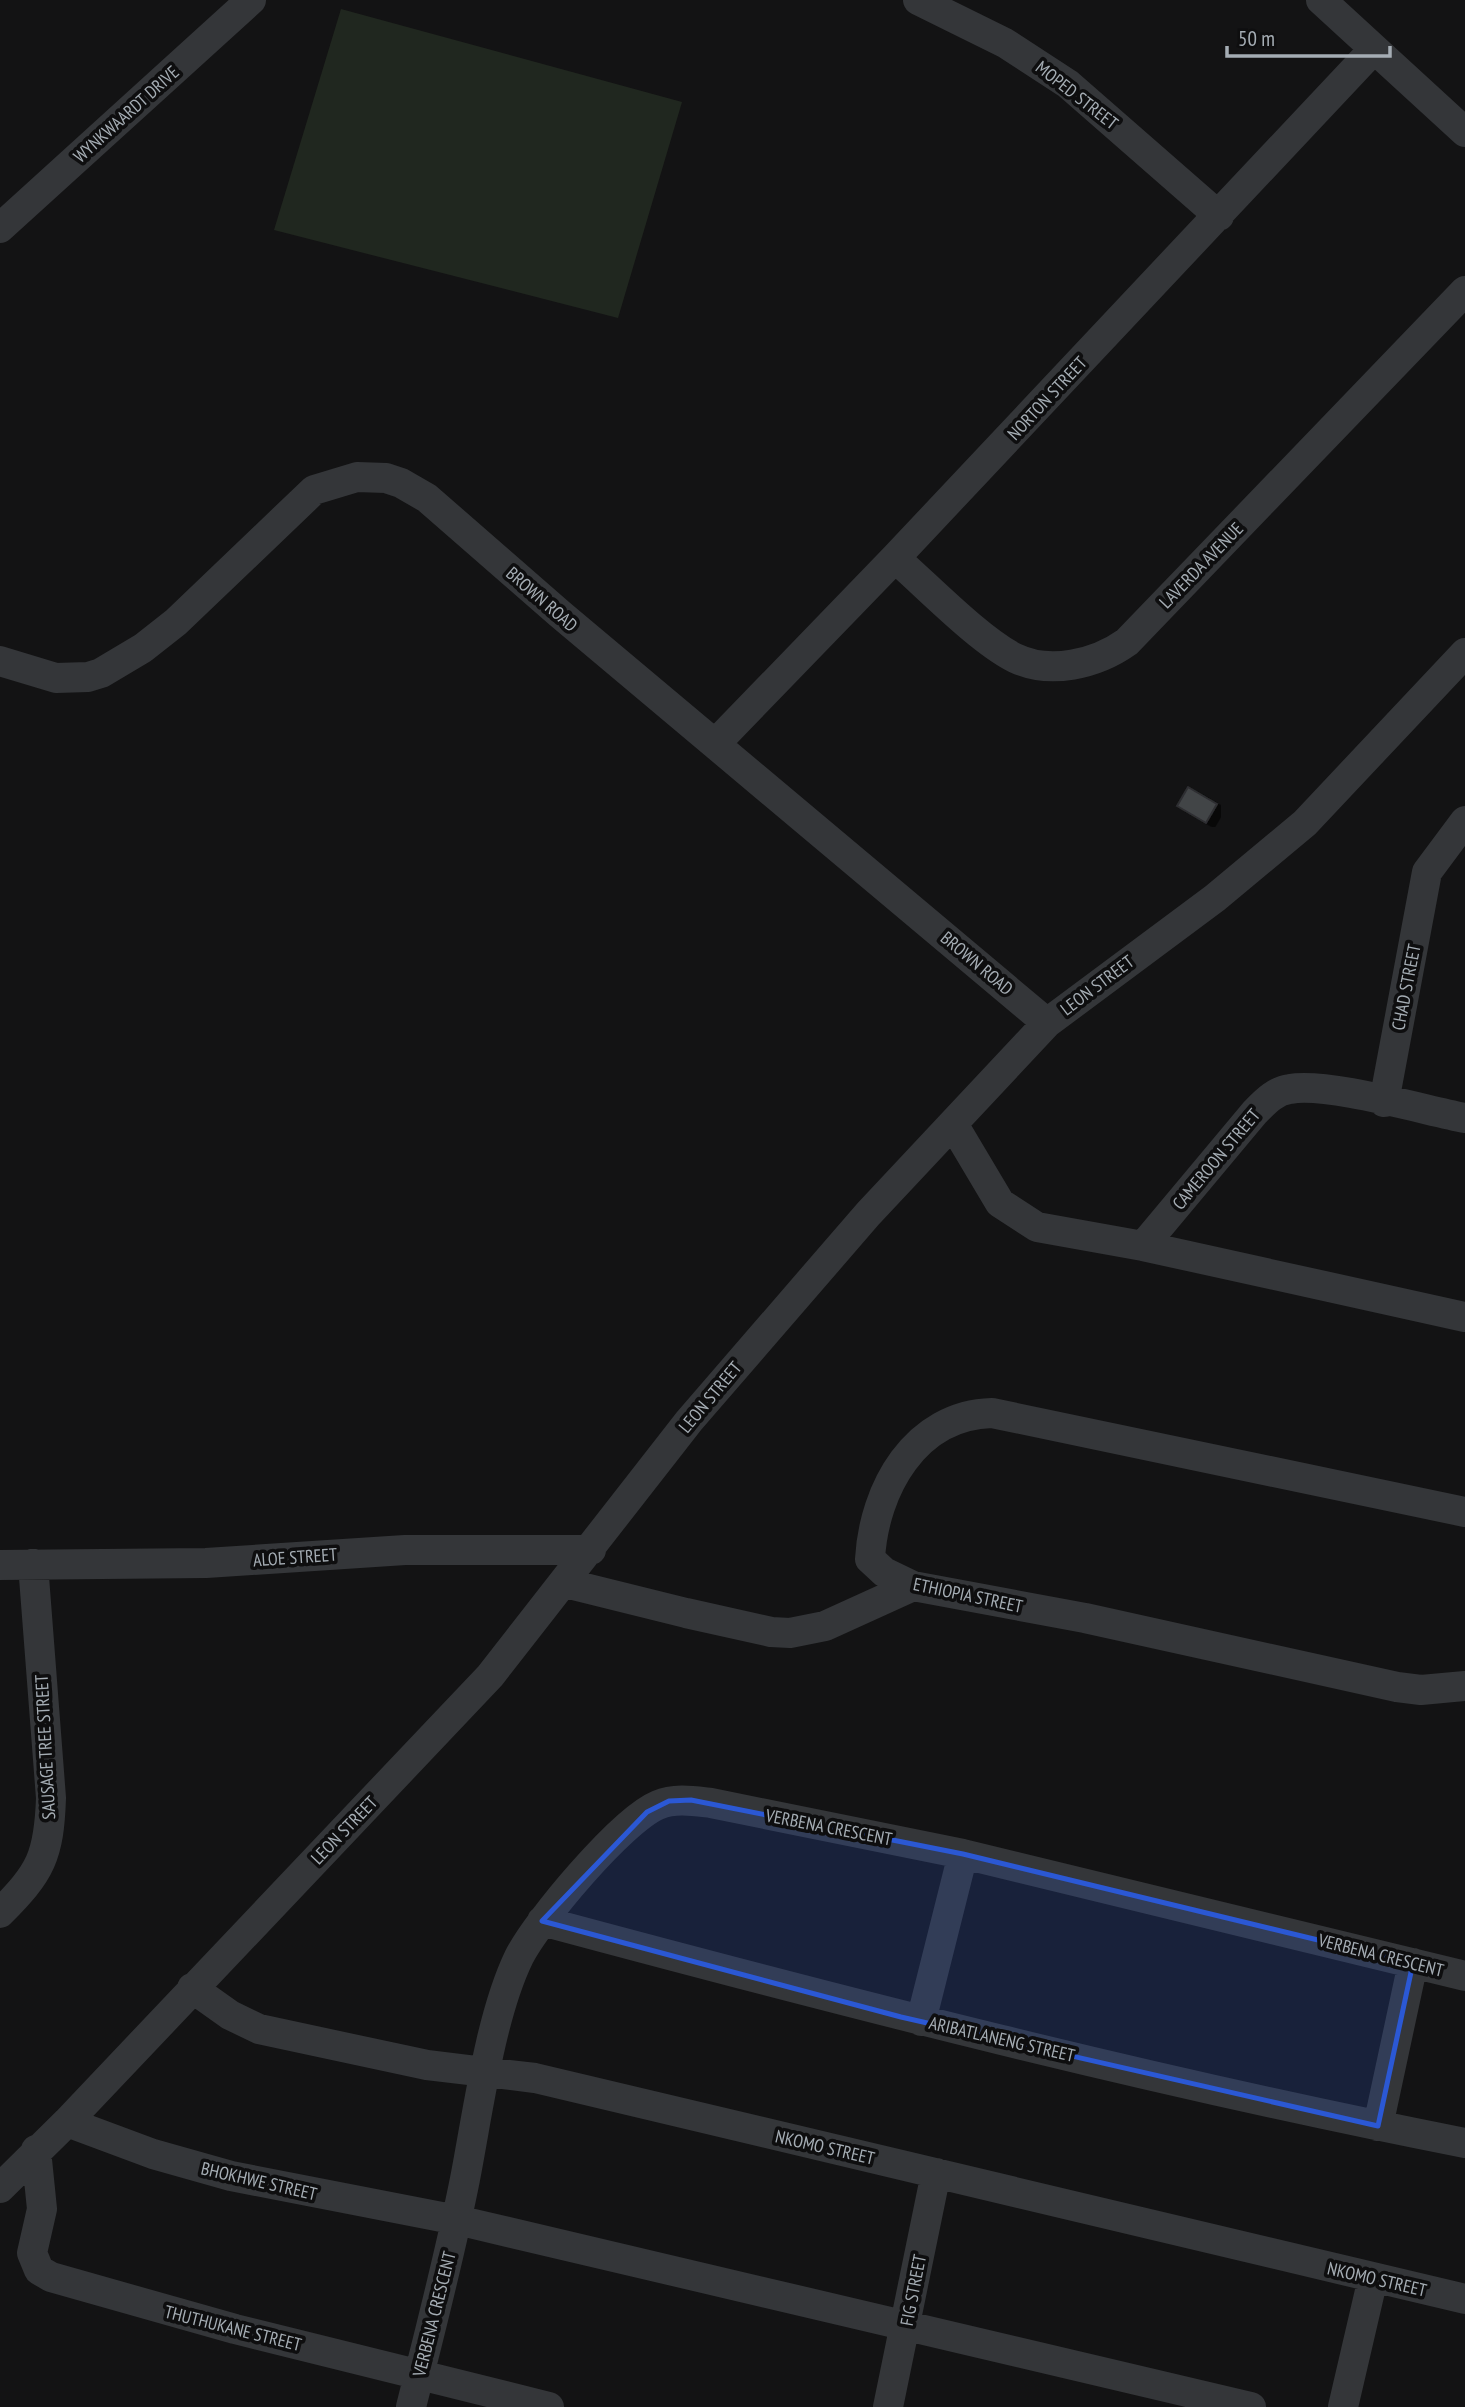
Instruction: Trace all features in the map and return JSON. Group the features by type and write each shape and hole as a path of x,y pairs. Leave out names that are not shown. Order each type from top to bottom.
{"street":[{"name":"WYNKWAARDT DRIVE","path":"0,228 251,0"},
{"name":"MOPED STREET","path":"918,0 1005,43 1068,84 1219,216"},
{"path":"1321,0 1465,132"},
{"name":"NORTON STREET","path":"716,743 895,558 1374,49"},
{"name":"LAVERDA AVENUE","path":"895,558 1015,658 1059,666 1115,651 1127,642 1465,291"},
{"name":"BROWN ROAD","path":"0,661 56,678 101,673 143,648 176,622 314,490 357,477 386,478 414,489 428,498 552,607 1047,1023"},
{"name":"LEON STREET","path":"0,2188 67,2122 489,1676 591,1550 689,1421 868,1214 1047,1023 1215,898 1305,823 1465,653"},
{"name":"CHAD STREET","path":"1384,1102 1427,872 1465,821"},
{"name":"CAMEROON STREET","path":"1143,1247 1255,1112 1275,1094 1302,1087 1465,1118"},
{"path":"953,1124 1000,1203 1037,1227 1143,1247 1465,1317"},
{"name":"ETHIOPIA STREET","path":"1465,1511 992,1413 969,1414 942,1424 911,1450 891,1477 878,1504 870,1559 884,1572 913,1586 1085,1618 1397,1687 1421,1690 1465,1686"},
{"name":"ALOE STREET","path":"0,1565 206,1563 405,1550 591,1550"},
{"name":"SAUSAGE TREE STREET","path":"0,1913 43,1860 50,1835 51,1798 33,1564"},
{"path":"565,1583 698,1616 790,1633 825,1626 913,1586"},
{"name":"VERBENA CRESCENT","path":"411,2407 457,2220 486,2072 505,1993 520,1956 542,1921 573,1882 615,1840 655,1806 669,1801 711,1803 963,1854 1465,1976"},
{"path":"921,2021 963,1854"},
{"name":"ARIBATLANENG STREET","path":"542,1921 921,2021 1378,2126 1465,2143"},
{"path":"1378,2126 1413,1963"},
{"name":"NKOMO STREET","path":"192,1988 230,2015 259,2029 355,2051 535,2078 1465,2299"},
{"name":"BHOKHWE STREET","path":"67,2122 153,2154 231,2176 457,2220"},
{"name":"THUTHUKANE STREET","path":"36,2150 42,2209 32,2253 39,2270 130,2301 549,2407"},
{"name":"FIG STREET","path":"888,2407 936,2173"},
{"path":"457,2220 905,2328 1251,2407"},
{"path":"1343,2407 1373,2278"}],"highlighted area":[{"path":"691,1800 963,1854 1413,1963 1378,2126 901,2017 542,1921 647,1812 669,1801"}],"shaded area":[{"path":"341,9 682,102 618,318 274,230"}],"building":[{"path":"1188,787 1217,804 1206,823 1177,806"}]}
